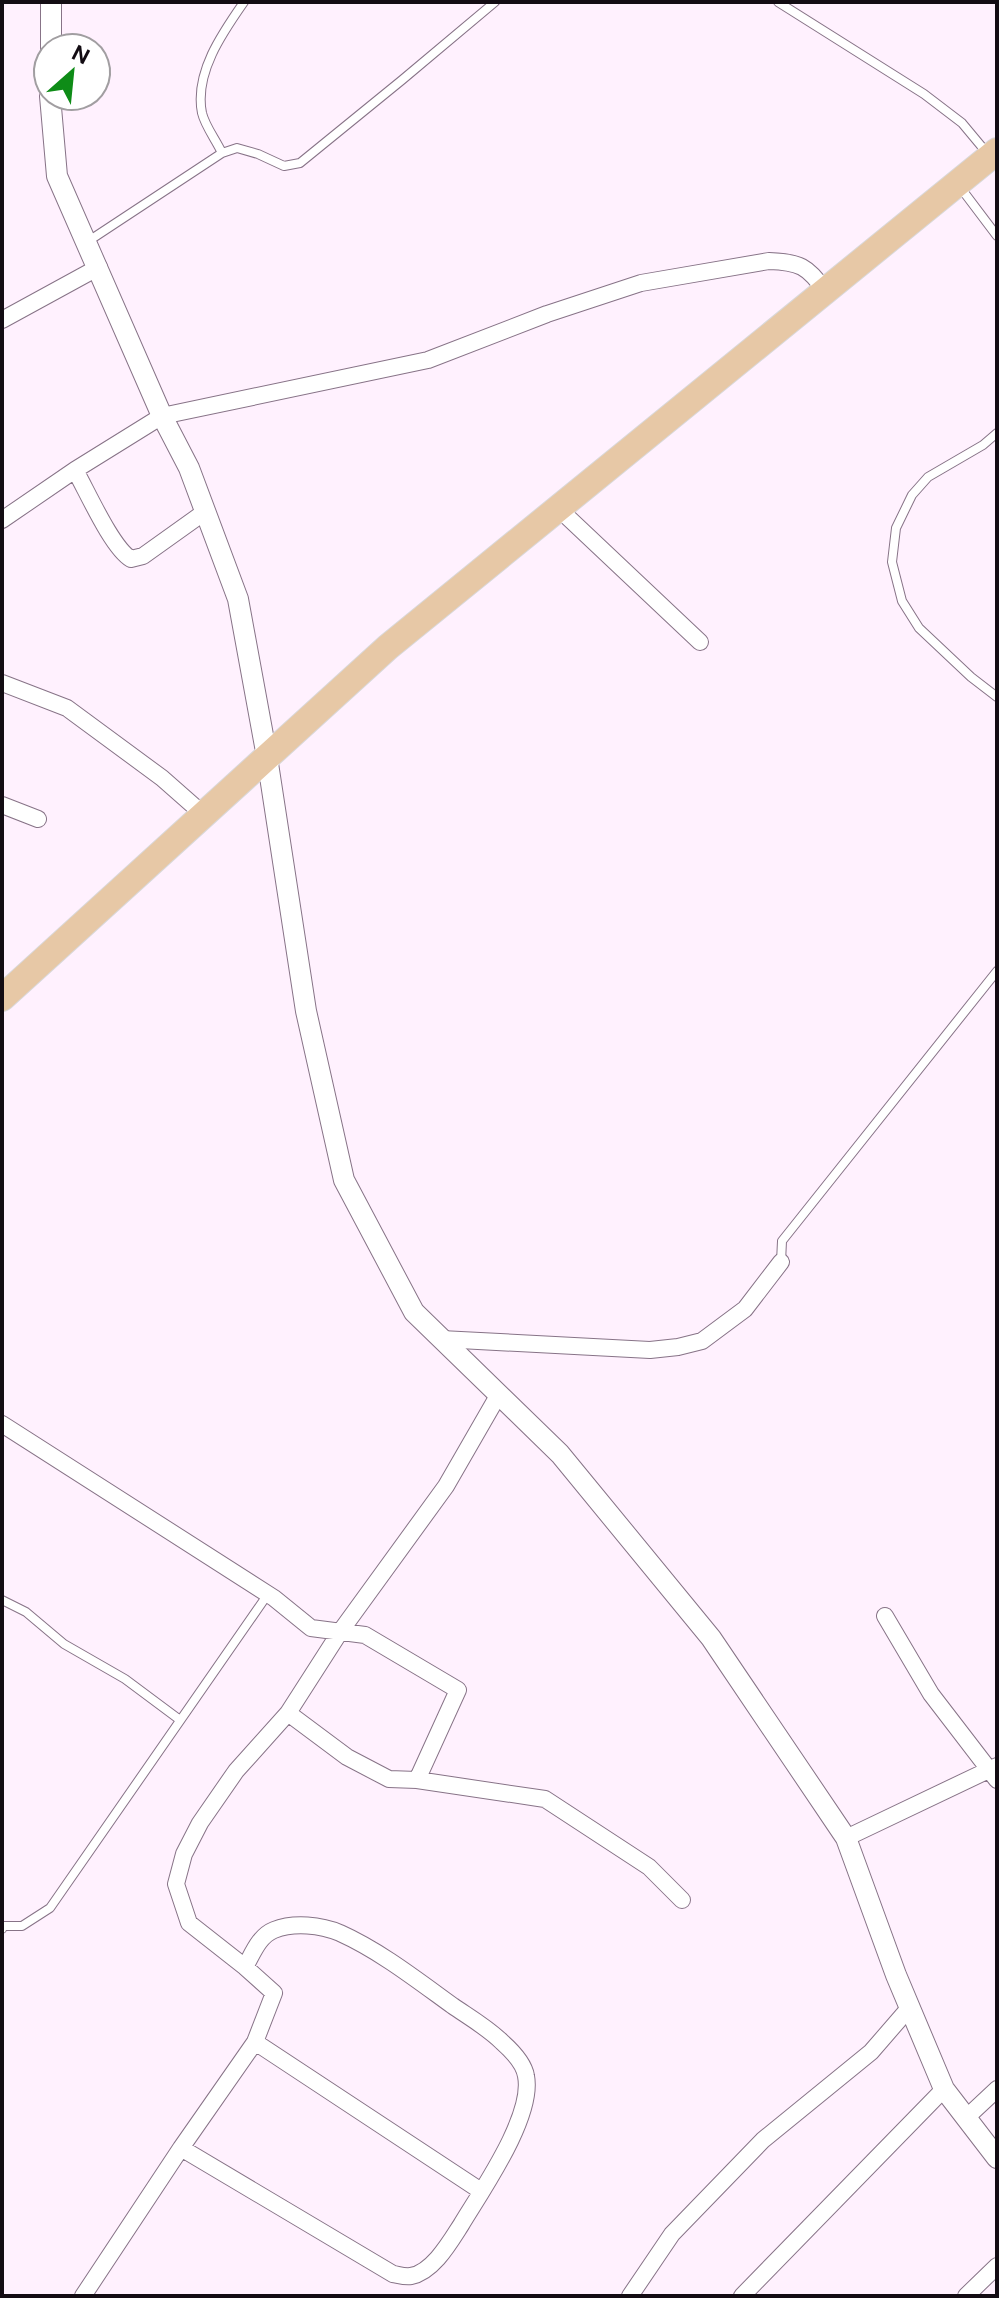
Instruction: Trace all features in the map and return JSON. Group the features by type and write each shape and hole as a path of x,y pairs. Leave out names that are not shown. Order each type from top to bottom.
{"main road":[{"path":"2,998 388,647 994,154"}],"street":[{"path":"51,2 51,32"},
{"path":"51,112 57,176 162,416 189,468 238,599 267,757 306,1011 344,1180 414,1312 560,1454 711,1638 846,1838 944,2089 997,2158"},
{"path":"2,520 162,416 428,360 547,314 641,283 769,261 804,266 825,291"},
{"path":"2,320 99,267"},
{"path":"75,470 111,536 124,555 131,559 143,556 206,511"},
{"path":"558,508 700,642"},
{"path":"2,683 67,708 162,778 204,815"},
{"path":"2,805 38,819"},
{"path":"441,1339 650,1350 678,1347 702,1341 745,1309 781,1262"},
{"path":"83,2296 255,2042 274,1993 189,1923 176,1884 184,1854 200,1823 236,1771 288,1713 340,1632 446,1486 499,1394"},
{"path":"2,1424 268,1594 311,1628 365,1635 458,1690 417,1780"},
{"path":"846,1838 995,1772 931,1694 885,1616"},
{"path":"288,1713 347,1757 389,1779 417,1780 545,1799 649,1867 682,1900"},
{"path":"181,2148 393,2274 407,2277 426,2268 454,2236 517,2129 525,2097 526,2076 517,2058 500,2040 399,1967 341,1934 323,1928 295,1925 263,1935 245,1967"},
{"path":"630,2296 672,2234 763,2140 871,2052 910,2007"},
{"path":"255,2042 481,2191"},
{"path":"742,2296 944,2089"},
{"path":"966,2118 997,2089"},
{"path":"966,2296 997,2266"}],"lane":[{"path":"222,153 202,114 202,90 209,60 244,2"},
{"path":"87,242 222,153 237,148 284,166 300,163 495,2"},
{"path":"778,2 924,94 962,123 994,154"},
{"path":"957,183 997,236"},
{"path":"997,433 983,445 928,477 912,495 896,528 892,562 902,601 919,628 997,697"},
{"path":"781,1262 782,1241 997,971"},
{"path":"2,1929 2,1926 22,1926 50,1908 268,1594"},
{"path":"2,1600 26,1612 64,1644 125,1679 180,1720"}]}
